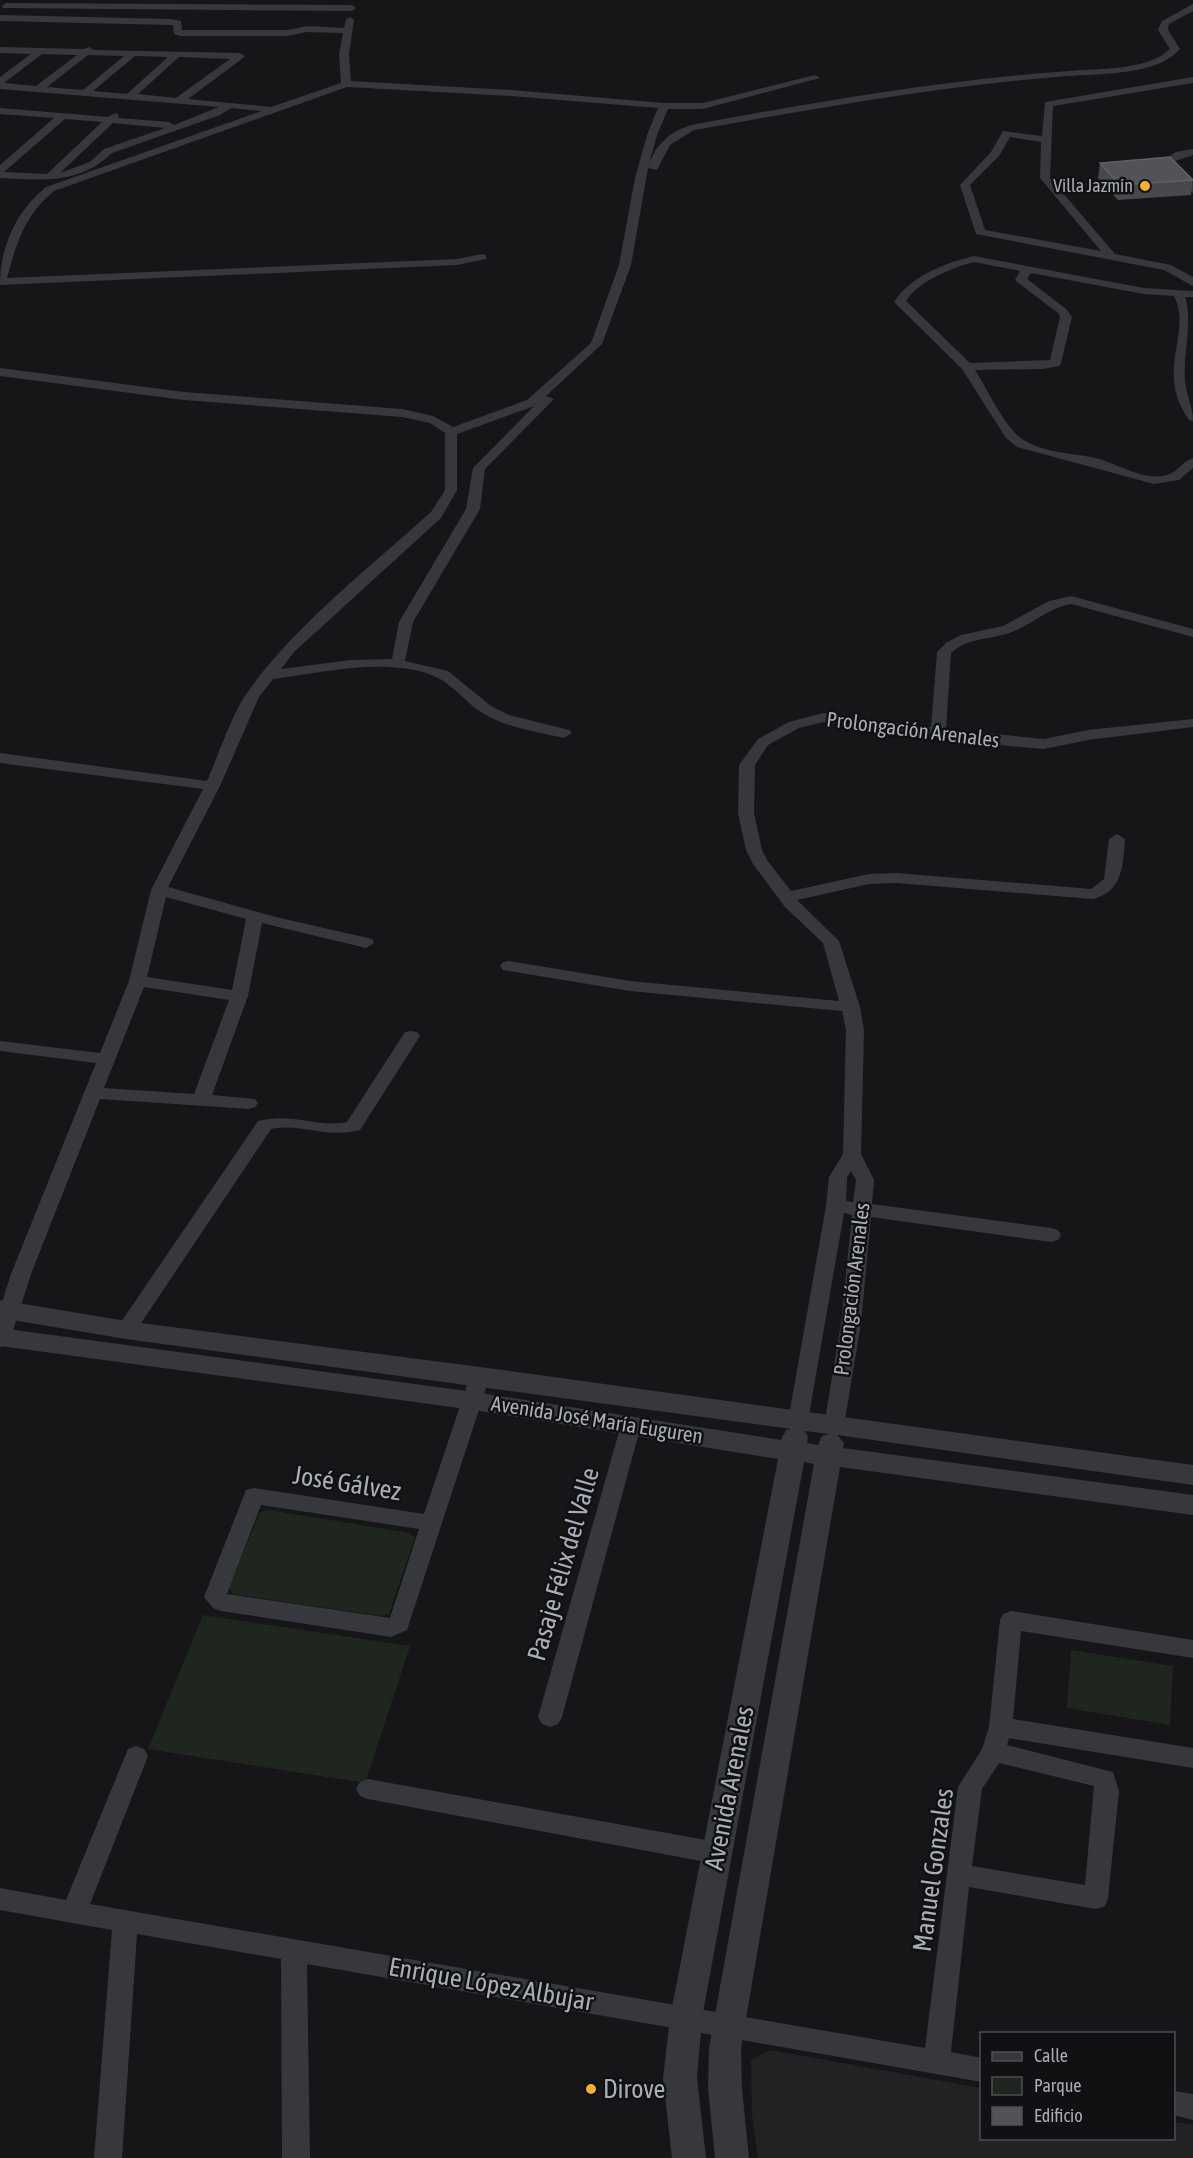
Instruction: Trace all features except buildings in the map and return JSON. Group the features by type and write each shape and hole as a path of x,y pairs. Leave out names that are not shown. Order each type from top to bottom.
{"street":[{"path":"0,6 353,4 344,54 346,84"},
{"path":"396,664 403,653 401,638 406,622 476,501 475,481 479,468 610,337 656,159 663,145 673,135 691,128 840,101 975,81 1111,70 1155,63 1172,54 1175,49 1163,30 1165,23 1193,7"},
{"path":"0,18 171,22 178,23 177,32 181,33 288,33 307,29 348,31"},
{"path":"38,89 90,49"},
{"path":"0,51 90,49 132,54 240,56 178,101"},
{"path":"0,84 39,51"},
{"path":"85,93 132,54"},
{"path":"49,177 177,54"},
{"path":"482,257 473,261 0,285 15,234 33,203 50,189 346,84 511,93 664,106 704,106 815,78"},
{"path":"1112,257 1045,178 1048,104 1193,80"},
{"path":"0,84 129,100 178,101 224,108"},
{"path":"0,91 224,108 277,109"},
{"path":"451,432 531,402 596,344 625,265 640,177 664,106"},
{"path":"0,172 49,177 74,173 95,164 108,151 224,108"},
{"path":"0,111 178,126"},
{"path":"9,120 17,112"},
{"path":"0,172 63,116"},
{"path":"1045,140 1007,133 995,154 965,185 980,232 1167,267 1181,273 1193,283"},
{"path":"1193,152 1180,154 1169,160 1175,172 1193,190"},
{"path":"1193,294 1144,291 987,261 962,261 907,291 901,297 900,302 967,367 1010,435 1021,444 1048,453 1095,462 1137,477 1154,480 1174,477 1193,462"},
{"path":"967,367 1043,366 1055,363 1066,317 1062,311 1021,280 1023,274 1029,269"},
{"path":"1178,294 1182,298 1186,312 1181,345 1179,386 1193,417"},
{"path":"0,372 184,396 402,413 443,424 451,432 451,490 436,515 289,649 252,696 212,786 159,890 138,981 5,1310 0,1338"},
{"path":"938,732 944,652 951,644 962,638 1010,629 1052,604 1071,600 1193,633"},
{"path":"267,675 383,663 436,671 453,680 487,710 515,721 564,733"},
{"name":"Prolongación Arenales","path":"798,1421 836,1206 838,1178 852,1154 856,1065 855,1030 851,1007 831,941 787,897 759,861 746,813 747,765 763,742 794,725 823,717 1044,744 1088,735 1193,723"},
{"path":"0,758 141,774 212,786"},
{"path":"787,897 869,879 897,878 1093,894 1105,889 1113,881 1117,839"},
{"path":"159,890 366,943"},
{"path":"201,1100 238,996 255,915"},
{"path":"509,966 630,986 851,1007"},
{"path":"138,981 238,996"},
{"path":"126,1330 265,1125 283,1122 342,1129 353,1126 411,1036"},
{"path":"0,1046 106,1059"},
{"path":"92,1093 249,1103"},
{"name":"Prolongación Arenales","path":"834,1426 851,1323 865,1180 852,1154"},
{"path":"836,1206 1051,1235"},
{"name":"Avenida José María Euguren","path":"5,1310 477,1388 631,1425 829,1457 1193,1505"},
{"name":"Avenida José María Euguren","path":"0,1338 798,1421 1193,1475"},
{"path":"432,1523 477,1388"},
{"name":"Avenida Arenales","path":"689,2158 680,2078 686,2018 798,1421"},
{"name":"Pasaje Félix del Valle","path":"550,1717 631,1425"},
{"name":"Avenida Arenales","path":"732,2158 725,2088 725,2048 834,1426"},
{"name":"José Gálvez","path":"254,1496 432,1523 399,1624 391,1628 221,1602 215,1597 254,1496"},
{"name":"Manuel Gonzales","path":"937,2062 970,1787 993,1752 1001,1727 1011,1620 1193,1649"},
{"path":"1001,1727 1193,1758"},
{"path":"958,1874 1096,1898 1107,1791 1105,1779 993,1752"},
{"path":"74,1912 136,1756"},
{"path":"368,1789 717,1853"},
{"name":"Enrique López Albujar","path":"0,1899 980,2070"},
{"path":"108,2158 125,1921"},
{"path":"294,1950 296,2158"},
{"path":"1175,2103 1193,2107"}],"shaded area":[{"path":"770,2050 980,2088 980,2140 1175,2140 1175,2122 1193,2125 1193,2158 758,2158 752,2115 751,2060"}],"green space":[{"path":"269,1510 410,1533 415,1537 389,1614 380,1616 233,1594 229,1588 260,1512"},
{"path":"203,1615 410,1646 365,1783 148,1749"},
{"path":"1071,1650 1173,1666 1170,1725 1067,1708"}],"place":[{"name":"Villa Jazmín","path":"1145,186"},
{"name":"Dirove","path":"591,2089"}]}
